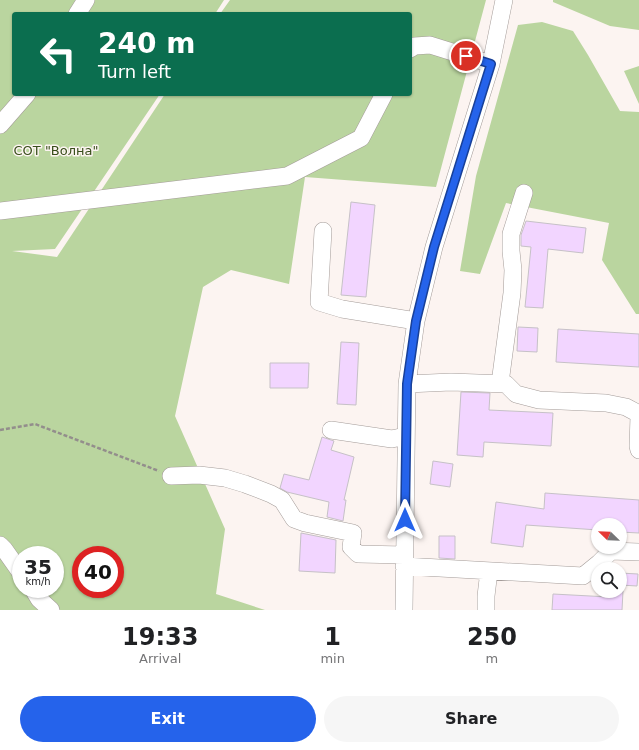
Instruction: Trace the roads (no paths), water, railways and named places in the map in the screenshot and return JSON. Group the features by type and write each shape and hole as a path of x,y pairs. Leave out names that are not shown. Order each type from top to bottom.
{"street":[{"path":"78,12 86,0"},
{"path":"404,610 405,436 407,384 416,321 434,247 491,64 504,0"},
{"path":"412,48 415,46 430,45 491,64"},
{"path":"0,125 25,96"},
{"path":"0,211 287,176 361,138 383,96"},
{"path":"500,384 512,293 513,270 511,234 524,193"},
{"path":"323,231 319,302 342,309 416,321"},
{"path":"407,384 451,382 506,384 516,394 539,400 606,403 636,410 639,450"},
{"path":"331,430 392,439 405,436"},
{"path":"171,476 199,474 225,478 271,494 282,500 294,520 353,533 351,547 358,554 488,571 583,576 599,564 611,551 639,552"},
{"path":"0,545 12,561"},
{"path":"486,610 488,571"},
{"path":"39,598 51,610"}],"park label":[{"name":"СОТ \"Волна\"","path":"56,150"}]}
